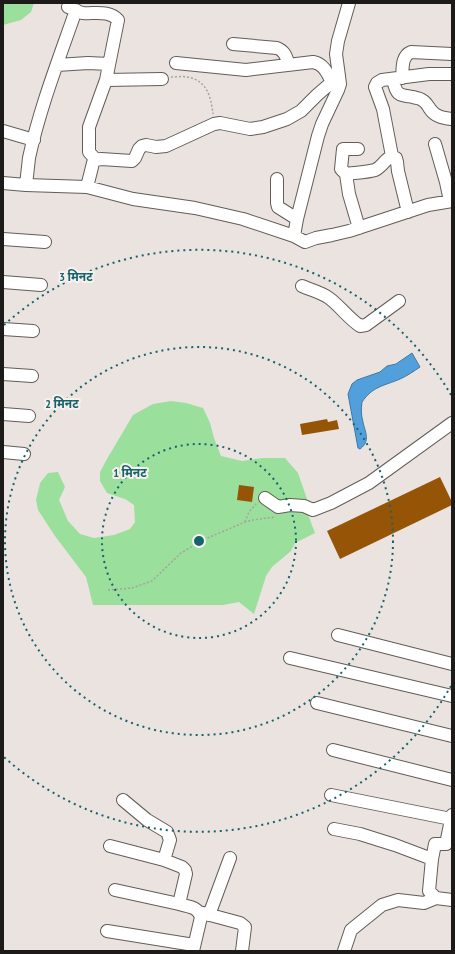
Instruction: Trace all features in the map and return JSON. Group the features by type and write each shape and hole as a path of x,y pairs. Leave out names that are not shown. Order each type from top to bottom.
{"street":[{"path":"87,187 93,163 96,160 132,161 142,146 166,146 214,124 220,123 250,129 287,119 301,111 335,79 338,41 349,3"},
{"path":"26,185 29,160 34,140 72,9 82,13 100,13 114,16 118,20 106,80 89,126 89,152 96,160"},
{"path":"233,44 276,48 282,50 289,65"},
{"path":"452,54 407,53 397,78 395,89 398,94 403,96 423,100 436,115 452,119"},
{"path":"176,63 246,70 313,62 319,63 323,66 340,84 318,136 294,236"},
{"path":"57,65 88,63 109,64"},
{"path":"408,212 396,158 392,156 383,109 375,87 378,82 382,80 429,74 452,74"},
{"path":"106,80 162,79"},
{"path":"3,131 34,140"},
{"path":"3,183 87,187 133,199 211,211 242,219 294,236 305,242 359,228 428,205 451,201 435,144"},
{"path":"358,149 343,149 341,169 346,174 349,194 359,228"},
{"path":"346,174 374,170 392,156"},
{"path":"278,179 278,207 297,219"},
{"path":"3,239 45,242"},
{"path":"3,282 41,285"},
{"path":"302,286 329,298 360,326 366,325 399,301"},
{"path":"3,329 33,331"},
{"path":"3,374 32,376"},
{"path":"3,414 29,416"},
{"path":"265,498 278,506 304,506 313,510 331,503 369,483 451,426"},
{"path":"3,452 24,454"},
{"path":"338,635 452,664"},
{"path":"290,658 452,696"},
{"path":"317,703 452,736"},
{"path":"333,750 452,780"},
{"path":"331,795 451,817 446,844 435,844 432,859 429,891 436,898"},
{"path":"123,800 147,820 167,832 170,840 164,860"},
{"path":"334,829 360,834 432,859"},
{"path":"110,846 164,860 182,867 186,874 179,904"},
{"path":"107,931 194,948 201,917 204,914 230,858"},
{"path":"115,890 179,904 196,909 204,914 240,923 245,927 242,951"},
{"path":"344,951 352,930 382,905 398,900 424,903 436,898 452,900"}],"path":[{"path":"162,79 168,77 186,77 200,82 209,93 212,104 214,124"},
{"path":"245,522 254,505 265,498"},
{"path":"108,590 132,588 152,581 181,553 203,540 245,522 277,517"}],"green space":[{"path":"3,3 34,3 31,12 21,20 3,25"},
{"path":"171,401 186,403 203,408 210,423 221,456 242,461 262,458 285,458 298,473 307,499 306,502 281,501 261,497 307,512 315,533 295,543 291,551 272,567 266,576 254,614 239,602 223,605 93,605 86,577 55,536 38,510 36,500 40,483 48,473 58,472 65,487 59,500 68,521 80,534 94,538 114,535 130,529 135,522 134,505 125,499 107,493 100,481 100,472 133,415 153,404"}],"water":[{"path":"412,353 420,367 403,378 384,385 370,393 362,402 361,410 366,440 360,449 358,448 348,394 352,384 357,380 380,372 387,366 396,364"}],"building":[{"path":"327,419 328,422 337,420 339,429 302,435 300,424"},
{"path":"440,477 452,505 340,559 327,531"},
{"path":"239,485 254,487 252,502 237,500"}]}
